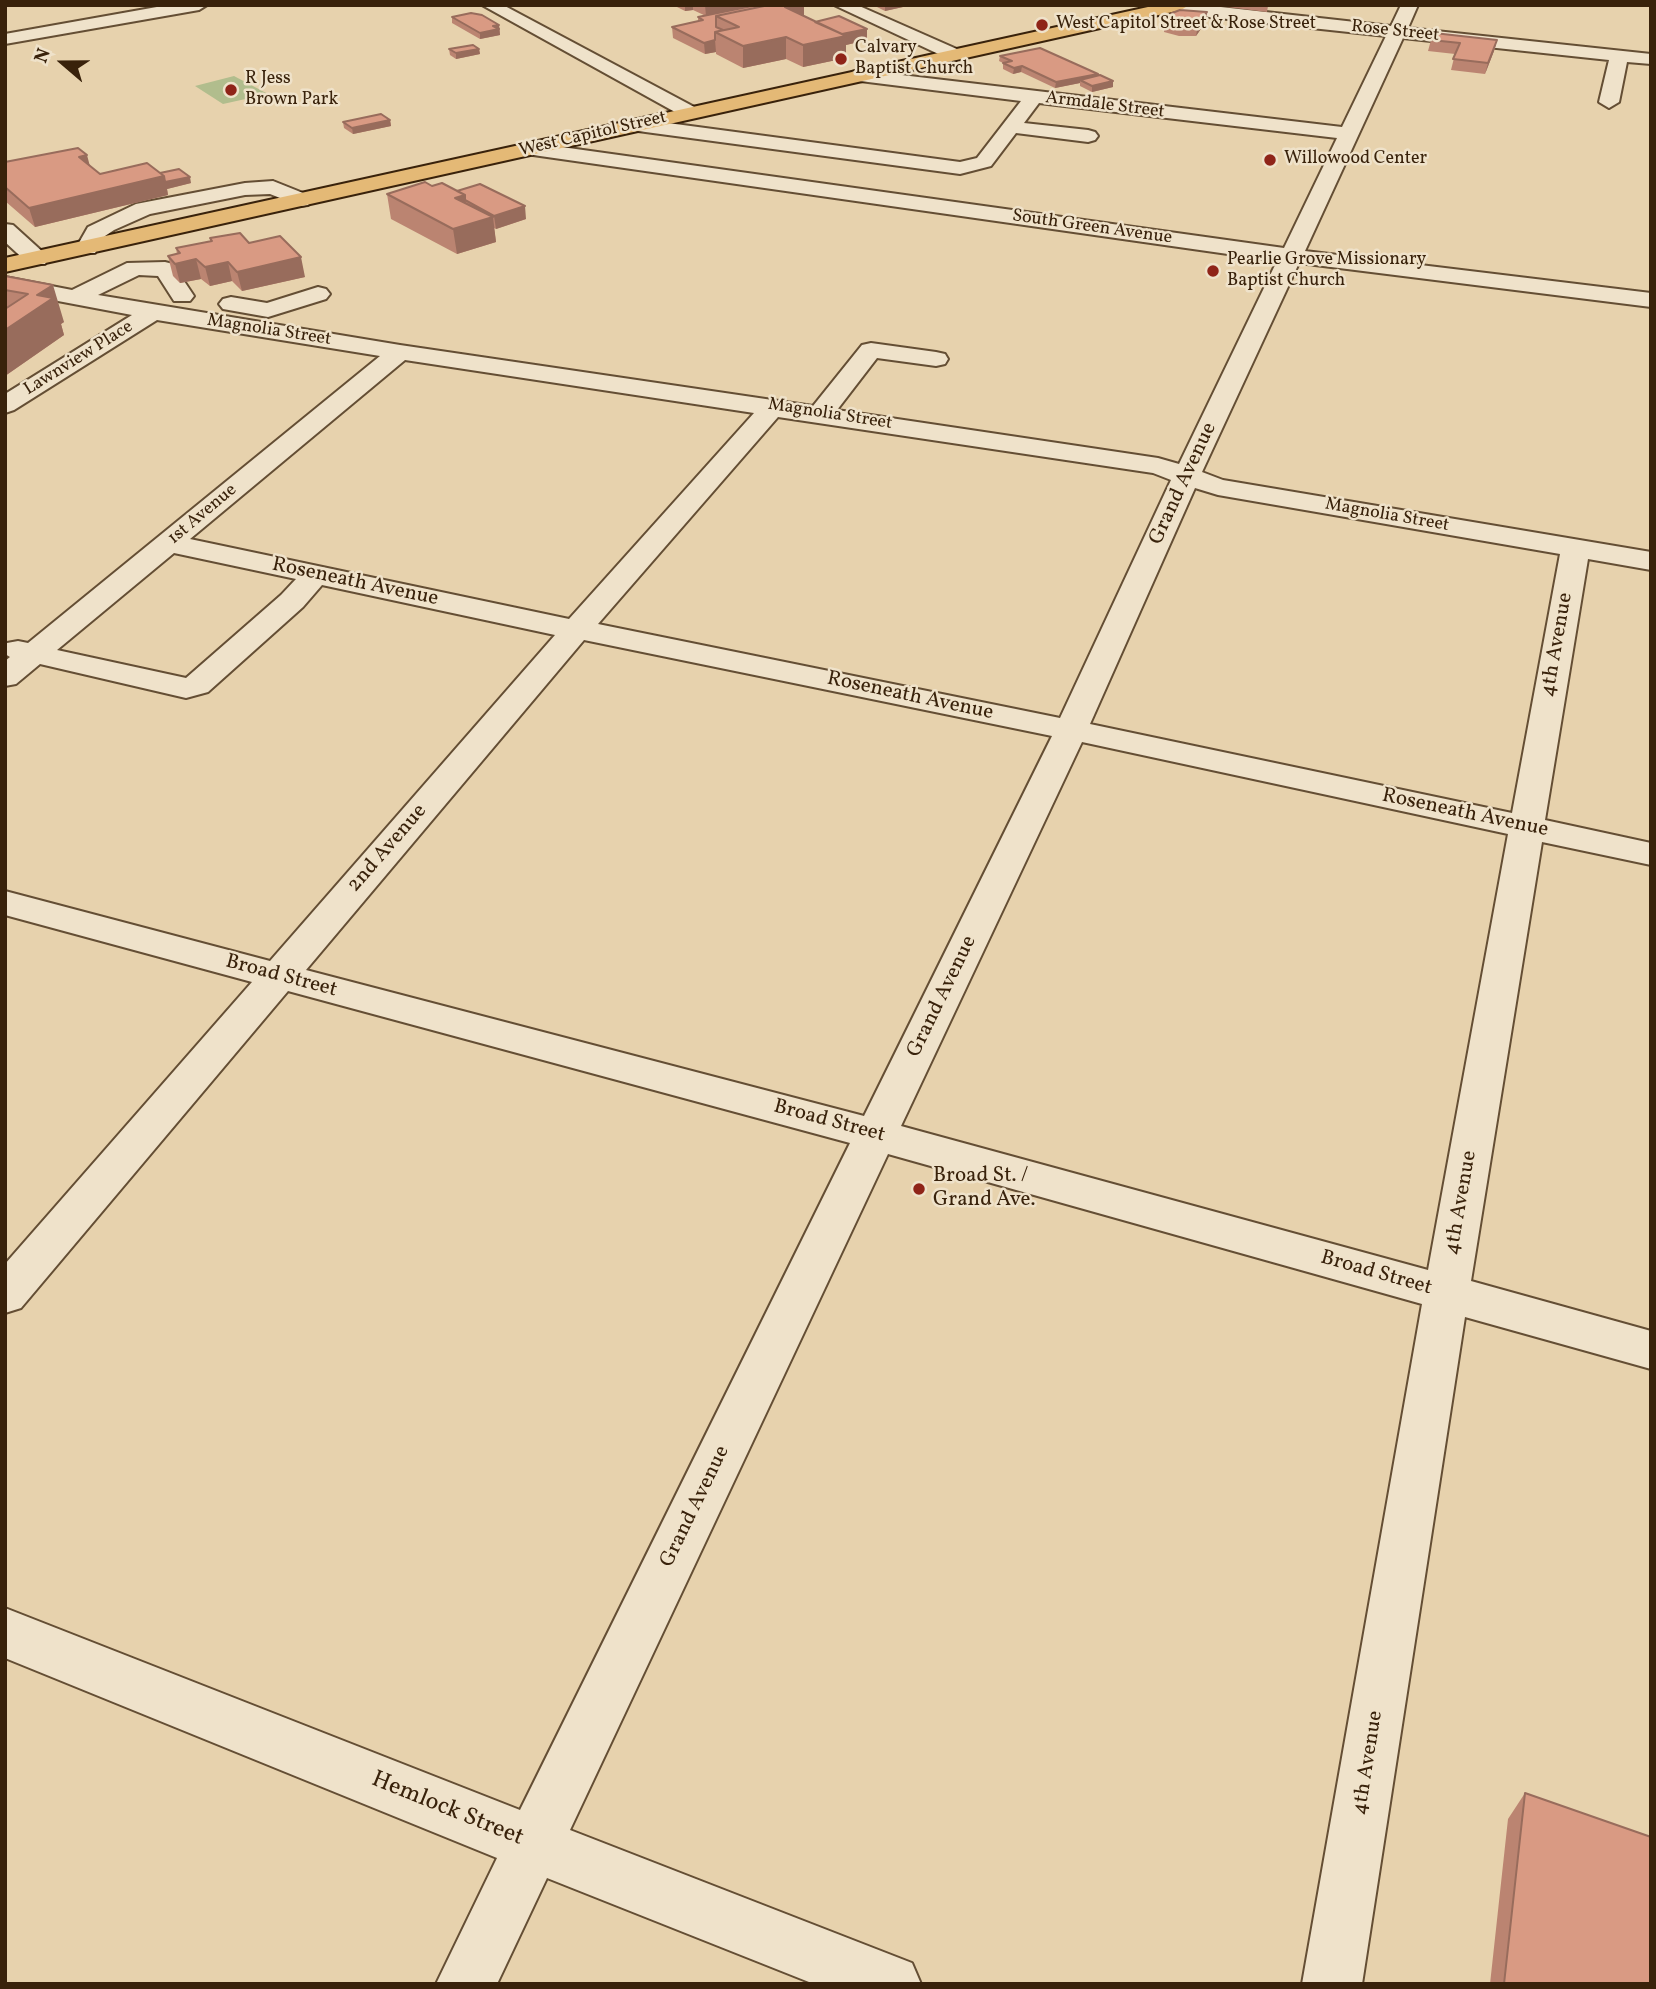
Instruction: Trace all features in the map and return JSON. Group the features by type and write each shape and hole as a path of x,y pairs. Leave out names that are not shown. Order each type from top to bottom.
{"main road":[{"name":"West Capitol Street","path":"300,200 1181,5"},
{"path":"5,265 87,248"}],"street":[{"path":"5,39 199,5"},
{"path":"490,5 691,113"},
{"path":"842,5 953,54"},
{"name":"Rose Street","path":"1181,5 1209,12 1274,12 1398,32 1580,51 1622,46 1651,59"},
{"name":"Grand Avenue","path":"466,1984 1071,730 1187,475 1410,5"},
{"path":"1609,102 1622,46"},
{"name":"Armdale Street","path":"859,76 1351,134"},
{"path":"638,125 960,168 984,162 1034,97"},
{"path":"1012,127 1088,136"},
{"name":"South Green Avenue","path":"533,149 1293,256 1651,300"},
{"path":"87,248 96,232 106,225 144,209 245,188 273,187 300,200"},
{"path":"5,230 37,259"},
{"path":"75,297 105,283 179,283 268,310"},
{"name":"Magnolia Street","path":"5,284 153,312 400,352 773,407 827,405 1158,466 1218,487 1651,561"},
{"path":"232,325 318,293"},
{"name":"Lawnview Place","path":"5,405 153,312"},
{"path":"827,405 871,351 936,359"},
{"name":"1st Avenue","path":"5,677 20,650 169,543 400,352"},
{"path":"827,405 957,414"},
{"name":"2nd Avenue","path":"5,1295 576,630 773,407"},
{"name":"Roseneath Avenue","path":"169,543 576,630 1071,730 1651,854"},
{"name":"4th Avenue","path":"1332,1984 1446,1294 1575,548"},
{"path":"20,650 186,688 197,685 292,601 315,575"},
{"name":"Broad Street","path":"5,904 877,1135 1651,1350"},
{"name":"Hemlock Street","path":"5,1633 891,1984"}],"green space":[{"name":"R Jess Brown Park","path":"234,76 268,94 223,104 195,86"}],"building":[{"path":"769,5 716,16 716,27 723,30 715,32 715,40 704,43 672,27 703,20 698,17"},
{"path":"769,5 796,5 785,7 846,36 803,45 786,37 743,46 715,32 739,27 716,16"},
{"path":"1180,10 1207,12 1198,25 1180,25 1165,21 1172,13"},
{"path":"471,13 482,15 499,25 493,26 499,29 480,33 452,17"},
{"path":"839,16 867,29 842,34 815,22"},
{"path":"1434,33 1497,40 1488,63 1453,59 1460,43 1431,40"},
{"path":"473,45 479,49 456,53 449,49"},
{"path":"1040,48 1098,74 1056,82 1022,66 1014,68 1003,63 1012,61 1000,56"},
{"path":"1100,75 1113,81 1092,86 1080,80"},
{"path":"381,114 390,120 352,128 343,122"},
{"path":"78,148 87,155 79,157 100,174 147,163 164,176 29,208 5,187 5,162"},
{"path":"179,169 190,177 165,182 160,173"},
{"path":"425,182 432,186 442,183 465,195 455,198 493,217 453,229 387,194"},
{"path":"480,184 525,206 494,216 465,200 465,195 457,191"},
{"path":"240,233 249,243 280,236 301,257 237,272 228,262 205,267 196,259 175,264 168,256 180,253 176,248"},
{"path":"5,276 53,285 37,295 53,298 5,330 5,309 28,294 5,290"},
{"path":"1525,1793 1651,1837 1651,1984 1504,1984"}],"place":[{"name":"West Capitol Street & Rose Street","path":"1042,25"},
{"name":"Calvary Baptist Church","path":"841,59"},
{"name":"R Jess Brown Park","path":"231,90"},
{"name":"Willowood Center","path":"1270,160"},
{"name":"Pearlie Grove Missionary Baptist Church","path":"1213,271"},
{"name":"Broad St. / Grand Ave.","path":"919,1189"}]}
